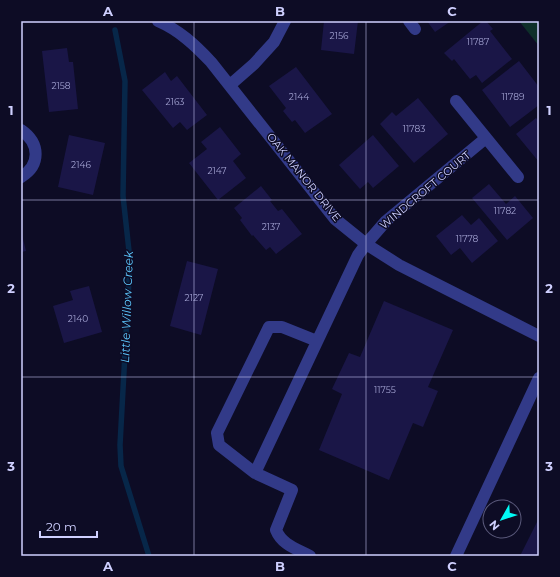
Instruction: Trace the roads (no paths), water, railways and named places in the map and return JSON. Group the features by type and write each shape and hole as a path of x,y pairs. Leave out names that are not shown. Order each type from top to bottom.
{"street":[{"name":"OAK MANOR DRIVE","path":"158,21 172,27 192,43 211,62 230,84 335,219 366,244 399,265 539,336"},
{"path":"230,84 254,64 274,42 285,21"},
{"path":"456,101 518,177"},
{"path":"21,130 28,135 34,144 36,154 34,164 28,173 21,177"},
{"name":"WINDCROFT COURT","path":"255,473 355,260 366,244 386,221 486,138"},
{"path":"310,556 285,543 279,537 276,530 292,490 255,473 219,445 217,433 269,327 282,327 317,341"},
{"path":"456,556 539,378"}],"waterway":[{"name":"Little Willow Creek","path":"115,30 125,81 123,196 130,260 120,445 121,466 149,556"}]}
